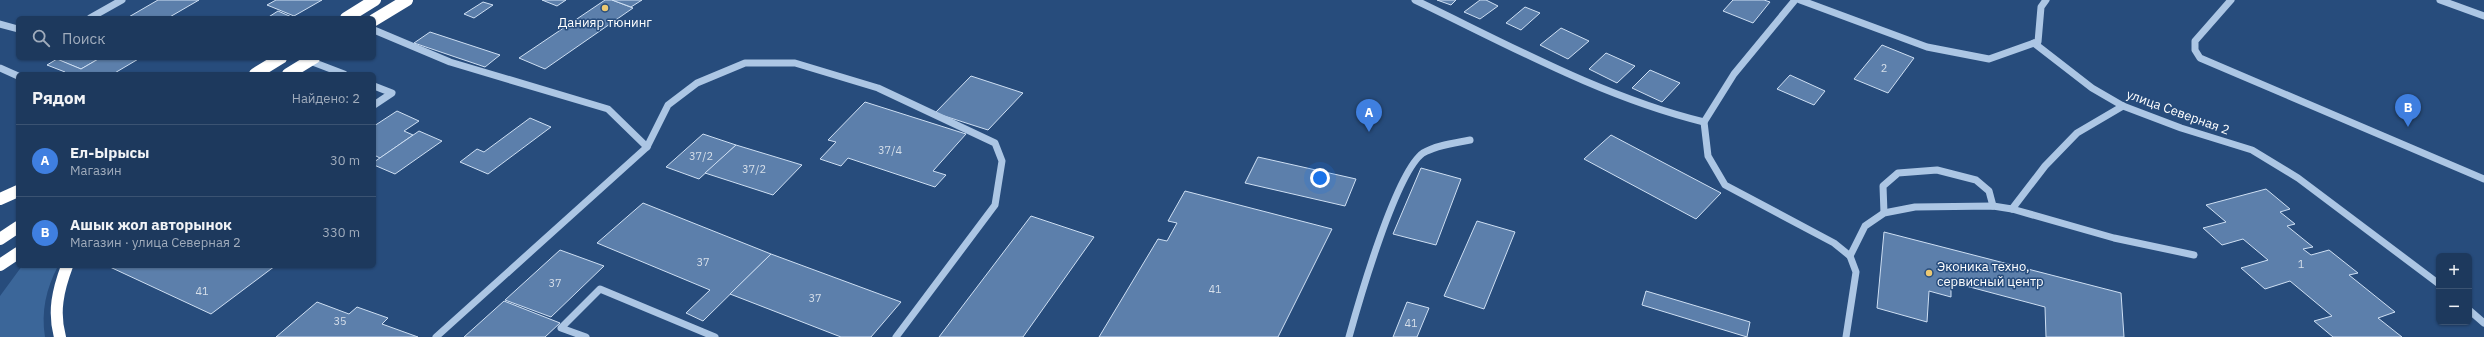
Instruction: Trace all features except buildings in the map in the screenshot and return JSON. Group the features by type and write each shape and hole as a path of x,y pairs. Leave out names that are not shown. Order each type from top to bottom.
{"highway":[{"path":"349,16 375,0"},
{"path":"376,19 406,0"},
{"path":"258,72 278,60"},
{"path":"291,72 310,60"},
{"path":"0,199 16,192"},
{"path":"0,239 16,228"},
{"path":"0,265 16,254"},
{"path":"60,337 56,305 59,286 66,268"}],"street":[{"path":"94,16 122,0"},
{"path":"1415,0 1593,85 1660,112 1704,122"},
{"path":"1796,0 1734,74 1704,122 1708,156 1725,185 1834,243 1850,256 1856,272 1846,337"},
{"path":"1800,0 1927,47 1989,59 2038,42 2041,7 2046,0"},
{"path":"2231,0 2195,41 2195,50 2200,58 2484,179"},
{"path":"2440,0 2484,16"},
{"path":"0,24 16,28"},
{"path":"376,31 450,62 608,109 647,147"},
{"name":"улица Северная 2","path":"2034,43 2092,88 2123,106 2182,128 2252,150 2298,178 2436,282"},
{"path":"314,60 340,72"},
{"path":"436,337 647,147 668,105 697,83 745,63 795,63 878,88 995,144 1002,162 995,205 896,337"},
{"path":"0,68 16,75"},
{"path":"376,87 392,93 376,104"},
{"path":"2012,209 2045,166 2077,133 2123,106"},
{"path":"1349,337 1364,282 1405,176 1422,154 1434,148 1470,140"},
{"path":"1884,213 1883,186 1898,173 1937,170 1976,180 1988,191 1994,206"},
{"path":"1850,256 1865,226 1884,213 1915,207 1994,206 2012,209 2114,238 2194,255"},
{"path":"586,337 561,328 600,289 716,337"},
{"path":"2472,313 2484,323"}],"shaded area":[{"path":"21,268 57,268 50,283 44,309 45,337 0,337 0,296"}],"place":[{"name":"Данияр тюнинг","path":"605,8"},
{"name":"Ашык жол авторынок","path":"2408,127"},
{"name":"Ел-Ырысы","path":"1369,132"},
{"name":"Эконика техно, сервисный центр","path":"1929,273"}]}
